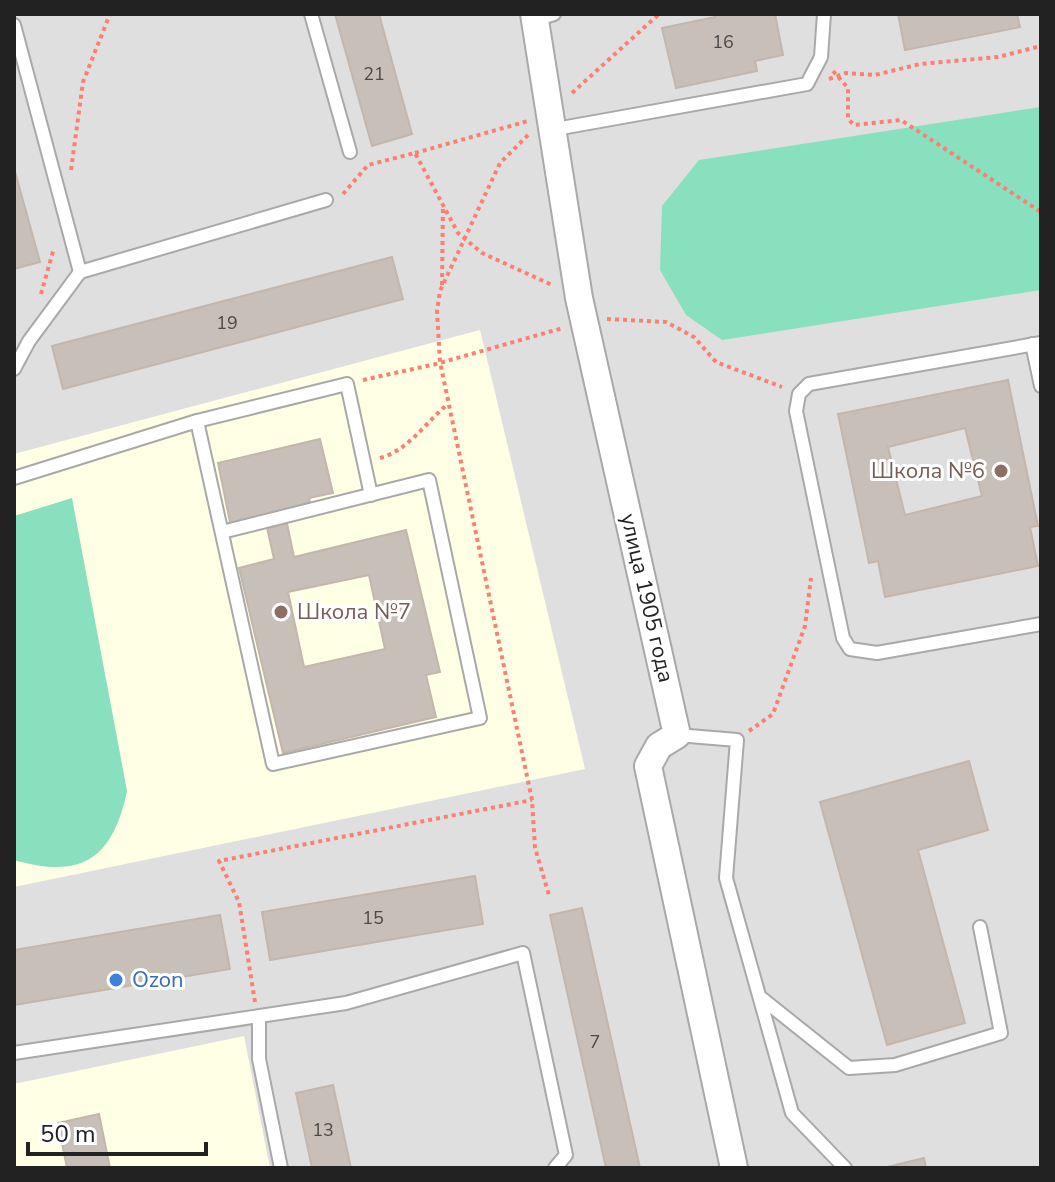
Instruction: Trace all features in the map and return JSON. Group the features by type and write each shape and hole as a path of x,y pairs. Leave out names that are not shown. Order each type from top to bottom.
{"street":[{"name":"улица 1905 года","path":"541,16 549,123 579,298 677,735"},
{"path":"677,735 659,746 648,766 734,1168"}],"lane":[{"path":"311,14 350,152"},
{"path":"549,123 807,84 821,57 824,14"},
{"path":"14,25 80,272"},
{"path":"14,369 29,341 80,272 326,200"},
{"path":"1041,386 1036,343 809,384 799,394 797,430 843,638 850,649 877,653 1041,624"},
{"path":"14,478 197,421 347,384 371,495"},
{"path":"197,421 273,764 480,718 429,480 222,532"},
{"path":"677,735 737,740 726,878 792,1113 845,1168"},
{"path":"760,997 849,1068 895,1065 1001,1033 980,927"},
{"path":"14,1053 346,1003 523,953 566,1155 555,1168"},
{"path":"259,1017 259,1059 281,1168"}],"path":[{"path":"32,305 40,295 64,212 83,82 110,14"},
{"path":"442,287 500,163 549,123 659,14"},
{"path":"807,84 846,73 875,75 920,64 998,57 1041,46"},
{"path":"821,57 848,88 848,119 854,125 901,120 1041,212"},
{"path":"348,192 359,172 368,165 549,123"},
{"path":"415,153 465,239 482,253 579,298"},
{"path":"443,204 442,287 437,311 440,362 532,800 535,848 549,895"},
{"path":"605,318 666,322 694,337 716,362 799,394"},
{"path":"376,377 554,331"},
{"path":"395,454 448,404"},
{"path":"737,740 773,714 805,626 812,568"},
{"path":"259,1017 248,975 239,902 219,861 532,800"}],"shaded area":[{"path":"14,14 1041,14 1041,1168 14,1168"},
{"name":"Школа №7","path":"480,330 585,769 14,887 14,454"},
{"path":"244,1036 270,1168 14,1168 14,1084"}],"green space":[{"path":"1041,107 1041,290 722,340 686,315 660,270 662,206 699,160"},
{"path":"72,498 127,791 113,833 103,848 76,865 38,866 14,860 14,516"}],"building":[{"path":"335,14 379,14 412,134 372,146"},
{"path":"714,14 775,14 783,55 755,61 757,71 676,88 662,28 715,17"},
{"path":"898,14 1017,14 1020,27 905,50"},
{"path":"14,168 40,262 14,269"},
{"path":"392,257 403,299 63,389 52,346"},
{"name":"Школа №6","path":"1008,380 1038,526 1030,527 1038,566 885,597 878,561 869,563 838,414","holes":["965,428 982,496 905,515 888,447"]},
{"path":"320,439 333,493 309,498 311,508 285,514 294,557 406,530 440,672 426,675 436,717 283,753 239,568 274,559 265,519 231,527 218,463","holes":["369,575 385,649 304,667 288,592"]},
{"path":"969,761 988,830 918,850 965,1023 887,1045 820,802"},
{"path":"475,876 483,924 270,960 262,912"},
{"path":"582,908 640,1168 606,1168 550,915"},
{"path":"220,915 230,969 14,1005 14,950"},
{"path":"333,1085 351,1168 312,1168 296,1093"},
{"path":"99,1114 110,1168 67,1168 58,1123"},
{"path":"924,1158 926,1168 887,1168 887,1167"}],"place":[{"name":"Школа №6","path":"1001,471"},
{"name":"Школа №7","path":"281,612"},
{"name":"Ozon","path":"116,980"}]}
